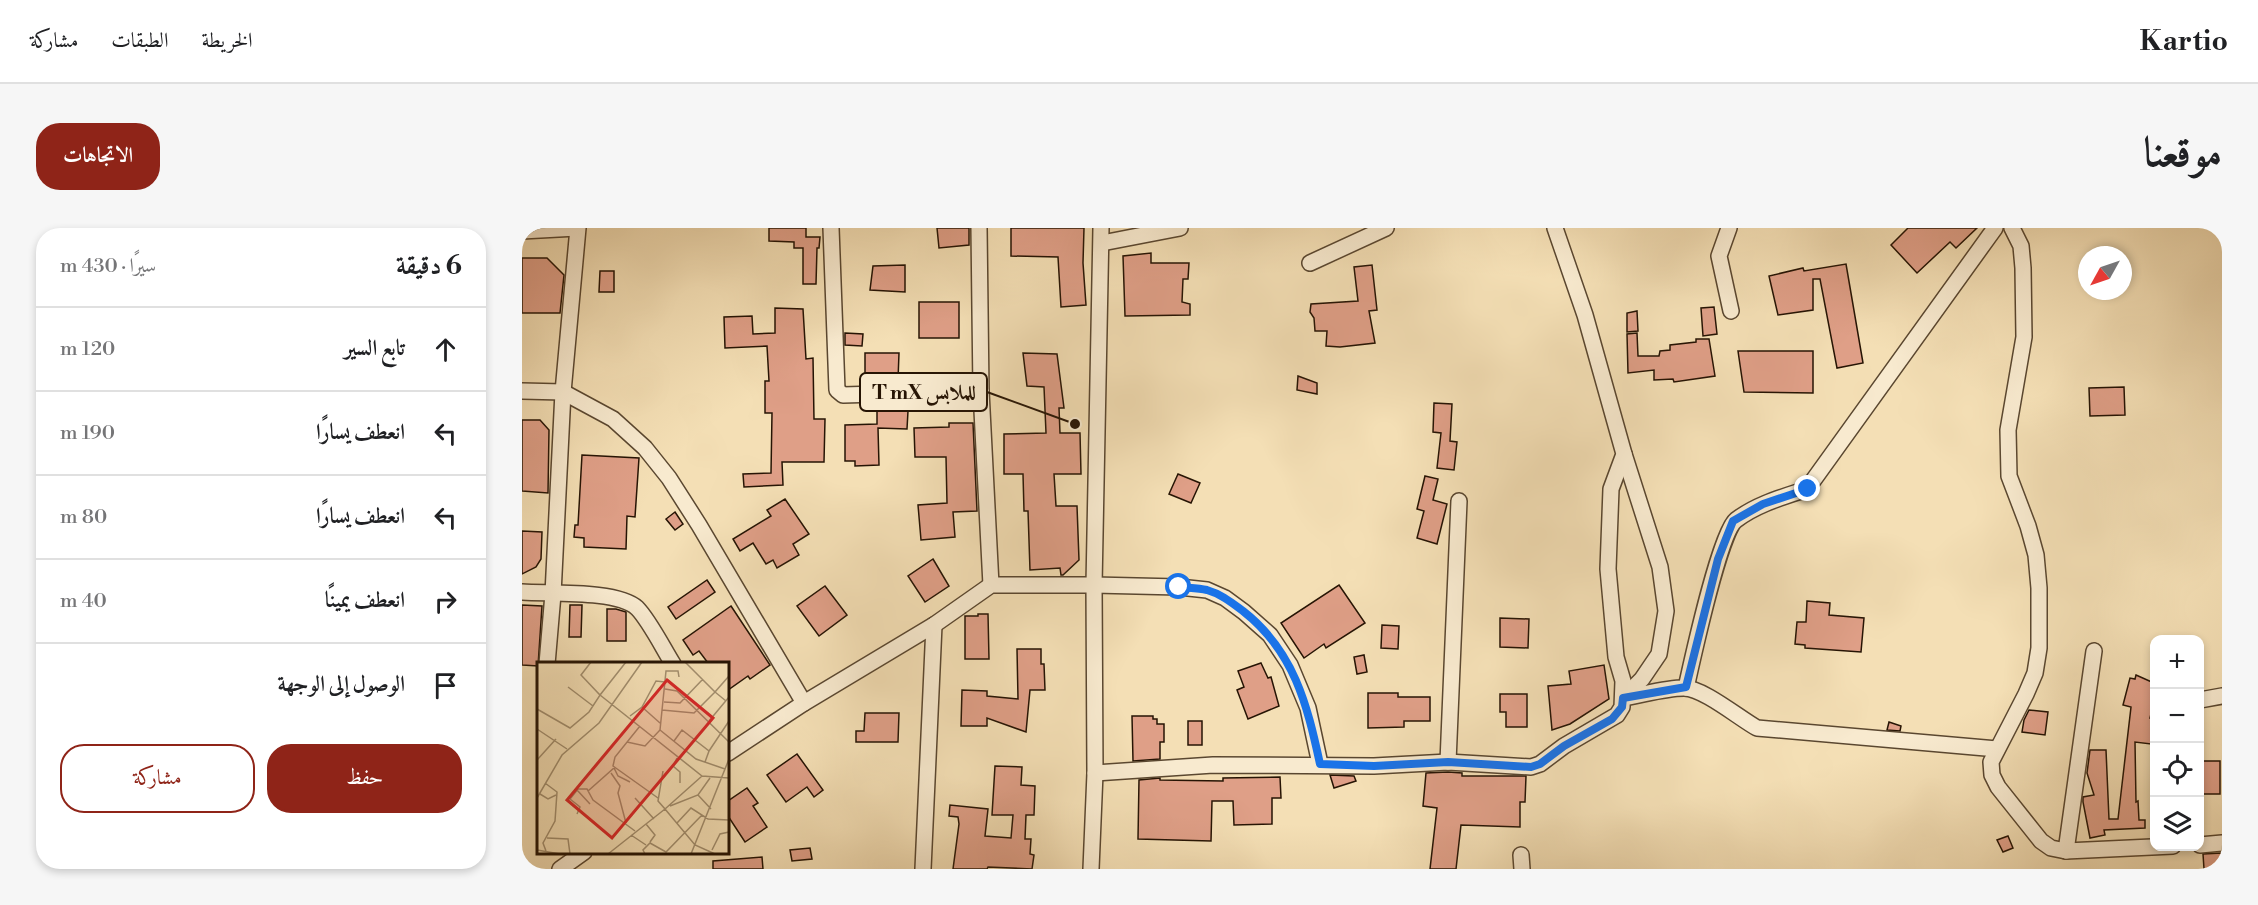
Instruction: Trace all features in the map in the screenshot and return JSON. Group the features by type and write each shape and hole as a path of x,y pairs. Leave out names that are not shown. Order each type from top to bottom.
{"street":[{"path":"522,231 578,228 563,392 553,594 547,662"},
{"path":"831,228 837,390 839,394 981,391"},
{"path":"979,228 981,391 992,585"},
{"path":"1091,869 1095,773 1094,585 1101,236 1180,228"},
{"path":"1310,263 1386,228"},
{"path":"1555,228 1585,315 1624,454 1660,567 1666,611 1659,654 1642,679 1623,698"},
{"path":"1729,228 1719,256 1731,311"},
{"path":"1686,687 1718,559 1733,521 1763,504 1808,489 1995,228"},
{"path":"2012,228 2021,246 2024,337 2008,430 2009,476 2028,526 2036,555 2039,588 2039,648 2035,673 1991,762 1992,775 1998,787 2041,841 2051,848 2066,851 2150,847"},
{"path":"522,391 563,392 613,419 645,448 669,478 804,703"},
{"path":"1095,773 1213,765 1374,766 1448,762 1531,767 1540,764 1564,746 1612,719 1622,707 1623,681 1616,657 1608,569 1611,489 1624,454"},
{"path":"1448,762 1459,501"},
{"path":"729,750 934,625 992,585 1094,585 1207,590 1225,598 1244,612 1270,635 1290,665 1308,708 1320,764"},
{"path":"522,592 616,597 628,601 639,609 672,662"},
{"path":"923,869 934,625"},
{"path":"2066,851 2094,651"},
{"path":"1623,698 1686,687 1716,701 1756,728 1997,749"},
{"path":"2204,699 2222,696"},
{"path":"2204,845 2222,843"},
{"path":"560,869 581,854"}],"building":[{"path":"769,228 806,228 806,237 820,237 819,248 817,248 816,284 803,284 803,248 794,248 794,242 769,241"},
{"path":"937,228 969,228 969,245 939,248"},
{"path":"1011,228 1084,228 1083,263 1086,305 1061,307 1058,257 1011,256"},
{"path":"1908,228 1977,228 1956,248 1950,242 1917,273 1891,245"},
{"path":"1151,253 1151,263 1189,263 1188,279 1183,279 1182,302 1190,304 1190,315 1125,316 1123,256"},
{"path":"522,258 547,258 564,275 560,313 522,313"},
{"path":"1846,264 1863,363 1837,368 1820,279 1813,279 1813,310 1778,315 1769,276 1803,268 1804,271"},
{"path":"905,265 905,292 870,290 873,266"},
{"path":"1372,265 1377,310 1369,311 1375,343 1340,347 1326,346 1327,331 1315,331 1314,318 1310,312 1311,304 1358,301 1354,267"},
{"path":"600,271 614,271 614,292 599,292"},
{"path":"919,302 959,302 959,338 919,338"},
{"path":"1714,307 1717,334 1703,336 1701,308"},
{"path":"775,308 803,309 806,359 813,358 814,419 825,419 824,462 782,462 783,485 744,487 743,474 771,473 772,413 765,413 765,381 769,381 767,346 725,348 724,317 752,316 753,334 775,333"},
{"path":"1637,311 1638,331 1627,332 1627,313"},
{"path":"845,333 863,334 862,346 845,345"},
{"path":"1637,333 1638,356 1659,356 1660,351 1670,350 1670,345 1696,342 1696,339 1709,339 1715,376 1674,382 1673,379 1654,380 1654,370 1628,373 1627,334"},
{"path":"1738,351 1813,351 1813,393 1744,392"},
{"path":"865,353 899,353 898,380 865,380"},
{"path":"1023,353 1057,354 1064,408 1059,408 1060,433 1080,433 1081,474 1054,474 1056,506 1077,506 1079,560 1063,575 1061,575 1060,568 1030,570 1028,511 1024,511 1023,474 1004,474 1004,434 1046,433 1044,387 1027,386"},
{"path":"1298,376 1317,383 1317,394 1297,390"},
{"path":"2124,387 2125,415 2090,416 2089,388"},
{"path":"1434,403 1452,404 1450,441 1457,442 1454,470 1437,468 1441,433 1433,432"},
{"path":"877,410 908,411 907,429 878,428 879,465 855,466 855,461 845,461 845,425 877,424"},
{"path":"522,420 540,420 549,430 548,493 522,491"},
{"path":"949,423 973,423 977,511 953,512 955,537 921,540 918,505 947,503 946,457 915,457 914,428 949,427"},
{"path":"582,455 639,458 635,517 627,516 626,549 584,547 584,538 574,537 575,525 578,525"},
{"path":"1178,474 1200,483 1191,503 1169,494"},
{"path":"1425,476 1438,479 1433,500 1447,504 1437,544 1417,538 1424,511 1417,509"},
{"path":"785,499 809,534 793,544 799,555 777,568 773,560 766,564 753,543 740,551 733,539 771,516 767,510"},
{"path":"675,512 683,524 675,530 666,519"},
{"path":"522,531 542,532 541,559 536,567 522,574"},
{"path":"933,559 949,586 925,602 908,576"},
{"path":"707,580 715,592 676,619 668,607"},
{"path":"1339,585 1365,623 1326,648 1324,644 1304,658 1281,623"},
{"path":"825,586 847,615 819,636 797,606"},
{"path":"1807,601 1830,603 1829,615 1864,618 1861,652 1805,648 1805,645 1795,644 1797,622 1806,622"},
{"path":"522,605 542,606 537,666 522,665"},
{"path":"570,605 582,605 581,637 569,637"},
{"path":"731,606 770,665 750,679 748,676 729,689 729,662 707,662 699,651 693,655 683,640"},
{"path":"607,609 626,612 626,641 607,641"},
{"path":"978,614 988,614 989,659 965,659 965,616 978,616"},
{"path":"1500,618 1529,619 1528,648 1500,647"},
{"path":"1382,625 1399,626 1398,649 1381,648"},
{"path":"1017,649 1041,649 1041,664 1044,664 1045,690 1030,690 1026,732 987,718 987,726 961,726 962,690 987,691 987,696 1018,699"},
{"path":"1364,655 1367,672 1357,674 1354,657"},
{"path":"1261,663 1268,678 1271,677 1279,706 1248,719 1237,690 1244,687 1238,671"},
{"path":"1604,665 1609,699 1570,724 1552,730 1548,686 1571,684 1569,671"},
{"path":"2136,675 2150,681 2150,744 2135,742 2136,802 2138,801 2139,820 2145,820 2145,828 2104,830 2105,835 2090,838 2083,797 2094,795 2087,773 2090,750 2106,750 2109,819 2118,819 2131,707 2123,705 2130,678 2135,679"},
{"path":"1368,693 1398,693 1398,697 1430,697 1430,721 1404,721 1404,727 1368,728"},
{"path":"1500,694 1527,694 1527,727 1506,727 1506,712 1500,712"},
{"path":"2029,710 2048,712 2045,735 2022,732"},
{"path":"865,713 899,713 898,742 856,742 856,731 864,731"},
{"path":"1132,716 1153,716 1153,719 1157,719 1157,724 1164,724 1164,742 1160,742 1160,759 1133,761"},
{"path":"1188,721 1202,721 1202,745 1188,745"},
{"path":"1889,722 1901,726 1900,731 1887,730"},
{"path":"797,754 823,790 814,797 807,787 786,802 767,775"},
{"path":"2204,761 2220,761 2220,794 2204,794"},
{"path":"995,766 1022,767 1021,785 1035,786 1034,815 1026,815 1025,839 1031,839 1030,854 1034,855 1032,869 988,867 987,869 953,869 959,824 958,817 949,816 950,805 988,809 985,836 1011,838 1013,815 992,815"},
{"path":"1426,773 1462,773 1462,776 1526,776 1525,802 1520,802 1520,827 1461,825 1456,869 1430,869 1437,808 1423,806"},
{"path":"1330,775 1354,776 1356,781 1334,788"},
{"path":"1280,777 1281,798 1272,798 1272,824 1234,825 1233,801 1212,801 1211,841 1138,839 1139,780 1160,778 1160,780 1223,781 1223,778"},
{"path":"747,788 758,803 753,806 767,827 745,842 729,818 729,800"},
{"path":"2008,836 2013,848 2003,852 1997,840"},
{"path":"810,848 812,859 792,861 790,850"},
{"path":"2222,853 2222,869 2204,869 2203,854"},
{"path":"762,857 763,869 713,869 713,861"}],"place":[{"name":"T mX للملابس","path":"1075,424"}],"route":[{"path":"1179,587 1207,590 1225,598 1270,635 1290,665 1308,708 1320,764 1374,766 1448,762 1531,767 1540,764 1564,746 1612,719 1622,707 1623,698 1686,687 1718,559 1733,521 1763,504 1808,489"}]}
